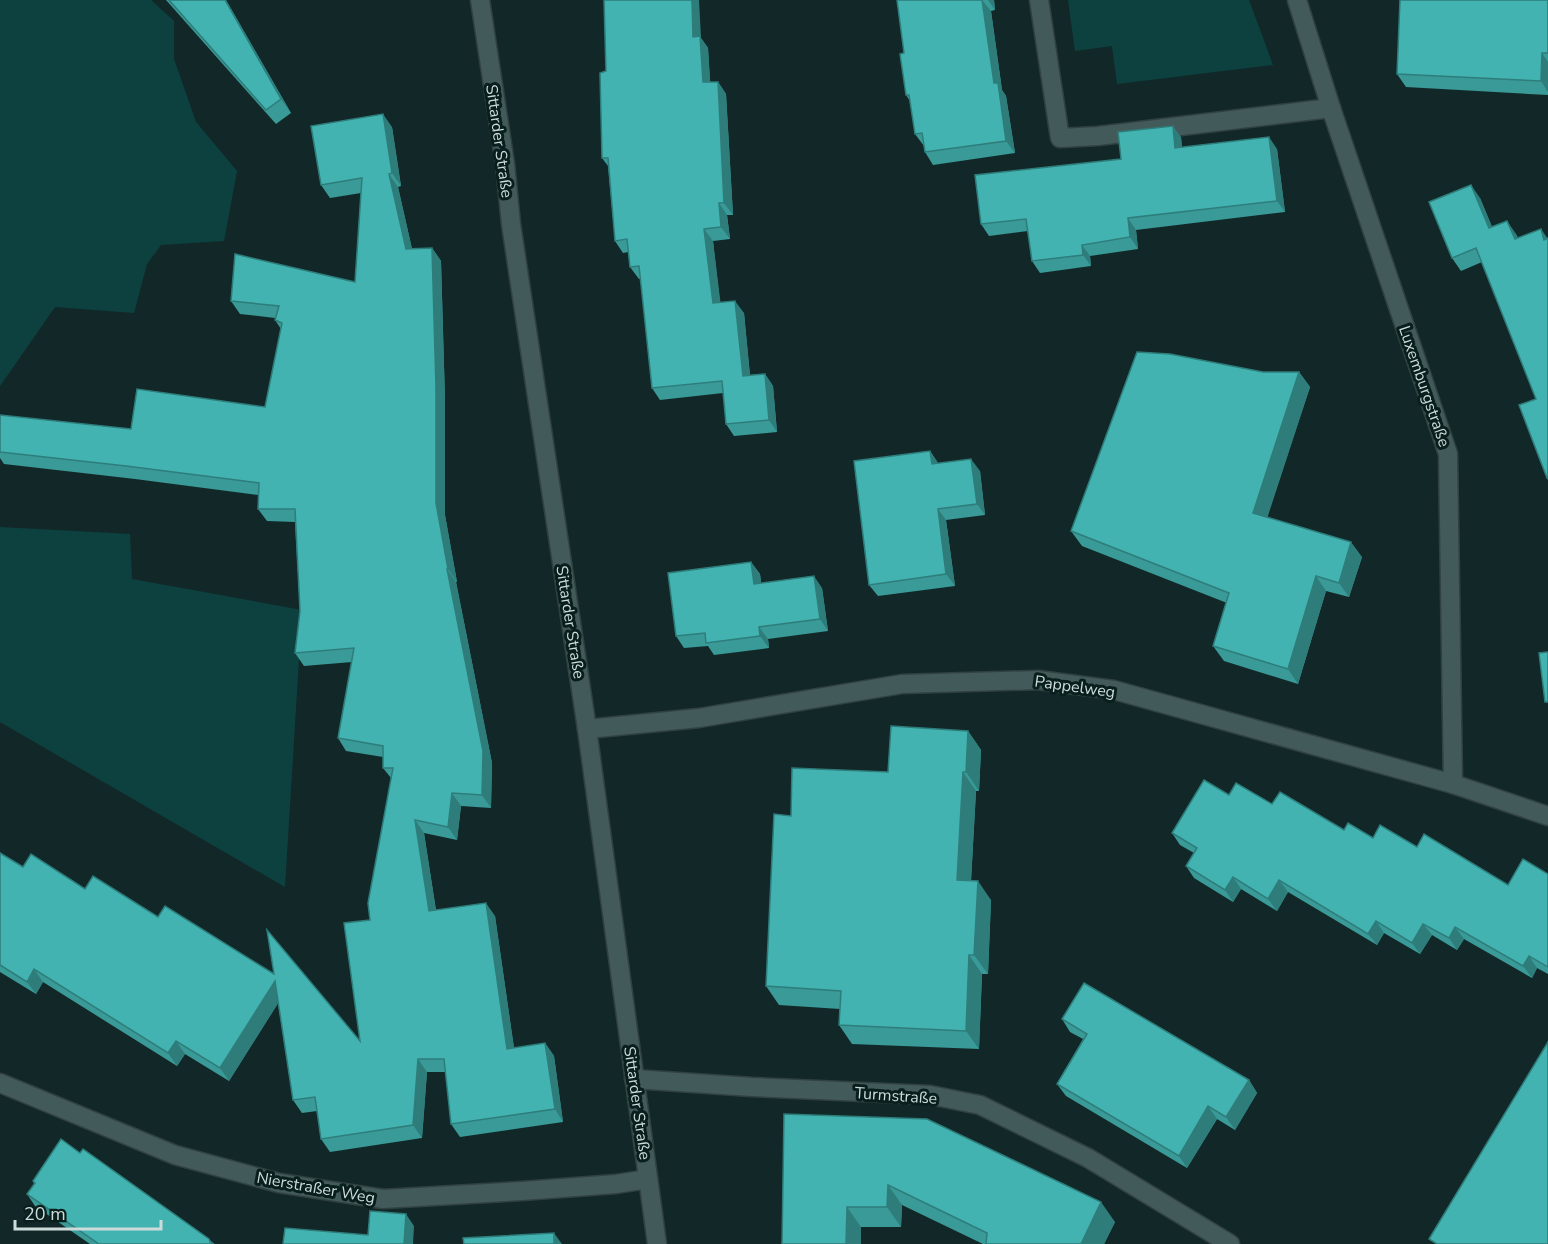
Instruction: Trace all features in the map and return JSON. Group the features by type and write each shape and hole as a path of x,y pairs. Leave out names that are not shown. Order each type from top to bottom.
{"street":[{"name":"Sittarder Straße","path":"480,0 587,729 657,1244"},
{"path":"1039,0 1060,138 1098,136 1331,108"},
{"name":"Luxemburgstraße","path":"1297,0 1331,108 1448,454 1454,784"},
{"name":"Pappelweg","path":"587,729 699,718 902,684 1038,680 1114,690 1454,784 1548,816"},
{"name":"Turmstraße","path":"634,1079 930,1095 980,1105 1088,1158 1230,1244"},
{"name":"Nierstraßer Weg","path":"0,1083 175,1155 279,1183 383,1199 616,1184 648,1179"}],"shaded area":[{"path":"0,0 151,0 174,21 174,59 196,122 237,171 224,241 161,245 147,264 134,313 55,307 0,386"},
{"path":"1068,0 1249,0 1273,65 1117,84 1112,46 1075,51"},
{"path":"0,527 130,534 132,579 302,610 285,887 0,722"}],"building":[{"path":"169,0 225,0 281,99 266,110"},
{"path":"604,0 692,0 693,37 700,36 703,82 718,82 724,203 719,203 721,227 704,229 713,303 735,301 743,376 765,374 769,420 726,424 722,381 652,388 639,266 630,267 627,239 615,241 608,158 602,158 600,73 606,71"},
{"path":"897,0 982,0 994,83 998,83 1006,141 925,152 922,133 915,134 909,95 906,95 900,54 904,53"},
{"path":"1400,0 1548,0 1548,53 1542,53 1541,81 1397,74"},
{"path":"383,114 392,173 389,174 406,249 432,248 436,388 436,503 483,751 482,795 452,793 448,827 415,820 429,911 486,903 507,1049 545,1043 555,1109 451,1124 444,1059 418,1059 413,1125 321,1139 315,1097 293,1100 275,981 220,1068 176,1041 168,1053 34,969 27,982 0,965 0,853 23,867 31,854 85,889 93,876 158,917 165,906 274,974 267,930 360,1041 344,923 370,920 368,903 393,768 383,768 383,746 338,738 354,648 295,653 300,611 295,509 258,509 259,483 0,452 0,415 131,429 137,389 265,407 282,323 275,320 279,306 231,301 235,254 355,282 362,178 321,185 311,126"},
{"path":"1173,126 1175,148 1269,137 1277,201 1128,218 1130,237 1082,245 1083,255 1032,261 1026,219 981,224 975,175 1121,159 1118,132"},
{"path":"1471,185 1489,228 1507,221 1515,239 1541,229 1544,240 1548,238 1548,478 1519,405 1536,399 1476,248 1452,258 1429,202"},
{"path":"1137,352 1170,354 1263,372 1299,372 1253,513 1351,542 1339,583 1316,576 1288,669 1213,646 1229,593 1071,531"},
{"path":"930,451 932,464 971,459 977,504 938,509 946,574 869,585 854,461"},
{"path":"751,562 754,584 814,576 820,619 759,627 760,636 706,643 705,633 676,636 668,573"},
{"path":"1548,652 1548,702 1545,702 1539,653"},
{"path":"891,726 968,731 966,772 963,772 957,880 978,881 974,955 969,955 966,1031 839,1025 841,991 766,986 774,814 791,816 792,768 888,772"},
{"path":"1204,780 1229,795 1236,783 1272,804 1280,792 1344,830 1348,823 1373,838 1380,825 1417,847 1424,834 1508,885 1523,859 1548,874 1548,967 1529,956 1523,966 1455,927 1449,938 1423,924 1412,943 1376,921 1368,934 1279,880 1268,899 1233,877 1225,890 1186,866 1197,848 1172,833"},
{"path":"1084,983 1249,1080 1226,1117 1208,1106 1179,1156 1057,1084 1087,1034 1062,1019"},
{"path":"1548,1042 1548,1244 1437,1244 1429,1239"},
{"path":"784,1114 927,1119 1101,1202 1081,1244 986,1244 987,1233 888,1185 887,1207 847,1207 846,1244 782,1244"},
{"path":"61,1139 80,1153 83,1149 214,1244 99,1244 27,1194"},
{"path":"370,1211 406,1214 404,1244 283,1244 285,1228 368,1235"},
{"path":"554,1233 554,1244 464,1244 463,1238"}]}
